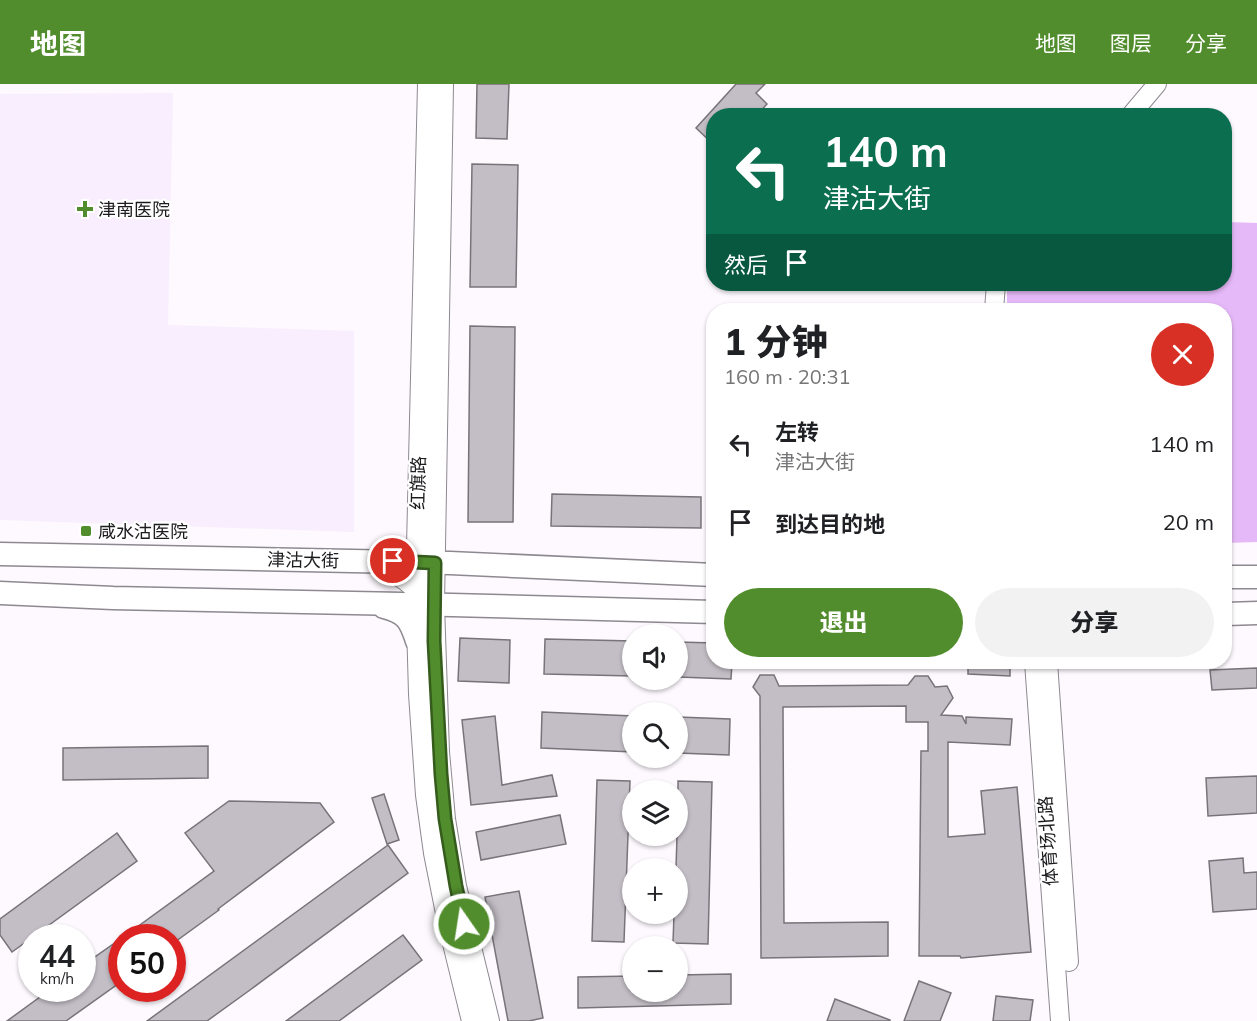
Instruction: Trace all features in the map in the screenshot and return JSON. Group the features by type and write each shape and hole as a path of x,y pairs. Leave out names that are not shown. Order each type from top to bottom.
{"main road":[{"name":"红旗路","path":"426,563 428,84"},
{"name":"红旗路","path":"443,84 423,600 425,641 445,819 456,886 489,1021"},
{"name":"津沽大街","path":"0,554 373,561 706,575"},
{"path":"373,561 395,573 423,600"},
{"path":"1232,578 1257,577"},
{"path":"0,593 113,598 371,603 423,600 706,612"},
{"path":"371,603 404,615 425,641"},
{"path":"1232,614 1257,613"},
{"name":"红旗路","path":"425,641 422,743 434,853 472,1021"}],"street":[{"path":"1137,108 1157,84"},
{"name":"体育场北路","path":"1035,669 1060,1021"},
{"name":"体育场北路","path":"1049,669 1073,1008 1072,1021"}],"shaded area":[{"name":"津南医院","path":"173,93 168,325 354,331 354,532 0,520 0,94"},
{"path":"1232,222 1257,223 1257,542 1232,543 1232,303 1007,303 1007,291 1232,291"}],"building":[{"path":"477,84 509,84 507,139 476,138"},
{"path":"736,84 765,84 756,93 767,104 763,108 714,108"},
{"path":"706,117 706,137 696,128"},
{"path":"472,164 518,165 516,287 470,287"},
{"path":"470,326 515,327 513,522 468,522"},
{"path":"552,494 701,497 701,528 551,526"},
{"path":"460,638 510,640 509,683 458,681"},
{"path":"545,639 622,641 622,676 544,674"},
{"path":"688,642 706,643 706,669 732,669 731,679 688,677"},
{"path":"1257,668 1257,688 1212,690 1210,670"},
{"path":"968,669 1010,669 1010,676 968,674"},
{"path":"760,675 774,675 779,686 908,685 915,676 928,676 935,687 947,686 953,698 941,715 962,716 966,724 966,717 1012,719 1010,745 948,742 948,837 985,834 981,791 1017,787 1031,952 961,958 960,956 919,956 921,751 928,751 928,722 906,722 906,706 783,707 784,923 888,922 888,956 761,958 760,696 753,687"},
{"path":"542,712 622,716 622,752 541,748"},
{"path":"495,716 502,785 552,775 557,796 471,805 462,720"},
{"path":"688,717 730,719 729,755 688,753"},
{"path":"208,746 208,778 63,780 63,748"},
{"path":"1257,776 1257,813 1208,816 1206,778"},
{"path":"597,780 622,781 622,846 628,846 627,858 622,858 622,924 625,924 624,936 622,936 622,942 592,941"},
{"path":"688,781 712,782 708,944 688,943 688,936 673,936 674,924 688,924 688,858 676,858 677,846 688,846"},
{"path":"384,794 399,840 387,844 372,798"},
{"path":"229,801 320,803 334,822 186,934 186,924 141,924 214,871 185,833"},
{"path":"560,815 566,844 481,860 476,832"},
{"path":"117,833 137,861 50,924 18,924 18,948 12,952 0,935 0,919"},
{"path":"388,845 408,873 207,1021 147,1021 173,1002 186,1002 186,993"},
{"path":"1243,858 1244,873 1257,872 1257,909 1213,912 1209,861"},
{"path":"519,891 543,1018 508,1021 485,897"},
{"path":"403,935 422,960 339,1021 286,1021"},
{"path":"108,948 108,991 96,1000 96,956"},
{"path":"731,974 731,1004 578,1008 578,977 622,976 622,1002 688,1002 688,975"},
{"path":"919,981 951,993 940,1021 904,1021"},
{"path":"996,996 1033,1000 1030,1021 993,1021"},
{"path":"835,999 890,1020 890,1021 827,1021"},
{"path":"33,1002 93,1002 66,1021 7,1021"}],"place":[{"name":"津南医院","path":"85,209"},
{"name":"咸水沽医院","path":"86,531"}],"route":[{"path":"393,561 435,563 434,641 439,752 445,819 464,924"}]}
